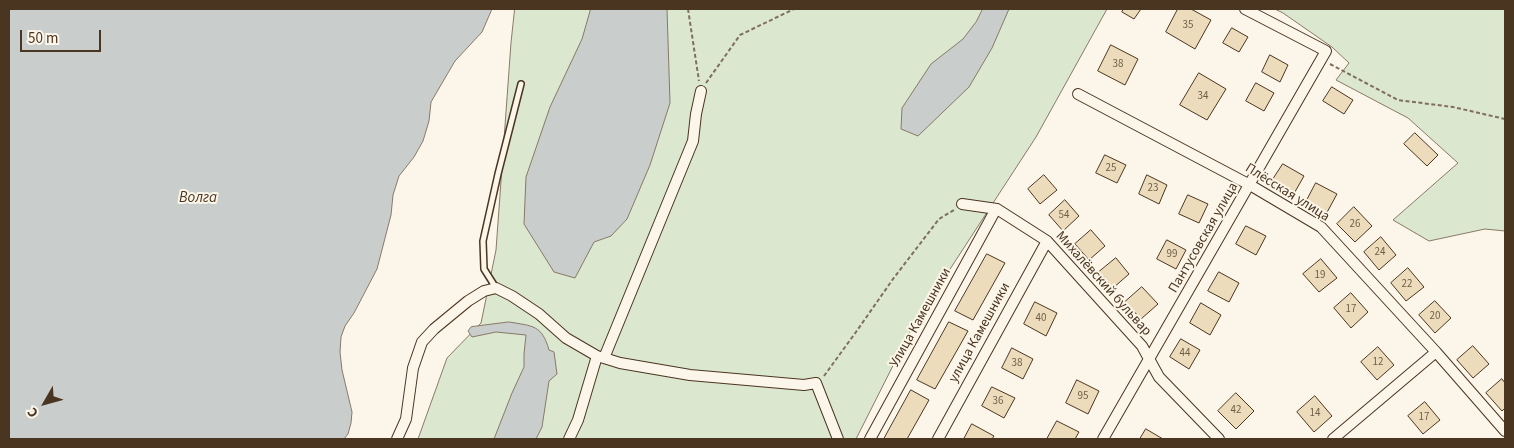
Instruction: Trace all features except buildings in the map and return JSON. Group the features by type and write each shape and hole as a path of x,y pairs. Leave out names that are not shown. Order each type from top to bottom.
{"street":[{"path":"1244,9 1326,51 1321,60"},
{"name":"Пантусовская улица","path":"1103,439 1321,60"},
{"path":"569,439 601,357 693,141 701,91"},
{"name":"Плёсская улица","path":"1078,94 1250,185 1321,227 1436,352 1505,431"},
{"name":"Михалёвский бульвар","path":"962,204 996,209 1047,241 1142,346 1159,377 1218,439"},
{"name":"Улица Камешники","path":"870,439 996,209"},
{"name":"улица Камешники","path":"938,439 1047,241"},
{"path":"397,439 406,419 413,368 422,342 434,329 468,301 484,291 496,288 539,314 566,338 601,357 620,363 690,375 804,385 816,383 838,439"},
{"path":"1333,439 1436,352"}],"lane":[{"path":"496,288 484,269 483,242 521,84"}],"path":[{"path":"688,9 701,91"},
{"path":"701,91 740,35 794,9"},
{"path":"1321,60 1398,100 1453,107 1505,119"},
{"path":"816,383 827,374 893,279 939,219 962,204"}],"green space":[{"path":"515,9 1107,9 1036,137 913,326 856,439 418,439 447,358 481,323 496,250"},
{"path":"1275,9 1505,9 1505,231 1485,229 1429,241 1393,220 1458,163 1408,118 1336,80 1349,63 1332,47"}],"water":[{"name":"Волга","path":"9,9 492,9 482,32 455,61 431,102 429,121 423,141 414,157 399,176 377,269 345,326 341,337 342,370 352,412 348,434 344,439 9,439"},
{"path":"591,9 667,9 670,103 650,165 627,219 611,236 594,242 575,278 554,272 524,224 526,177 550,107 582,39"},
{"path":"983,9 1009,9 992,48 969,87 918,136 901,129 902,108 931,64 963,39"},
{"path":"509,322 530,326 540,331 549,350 554,352 557,374 549,381 542,427 536,439 494,439 524,367 526,335 496,332 472,337 468,331 471,327"}]}
